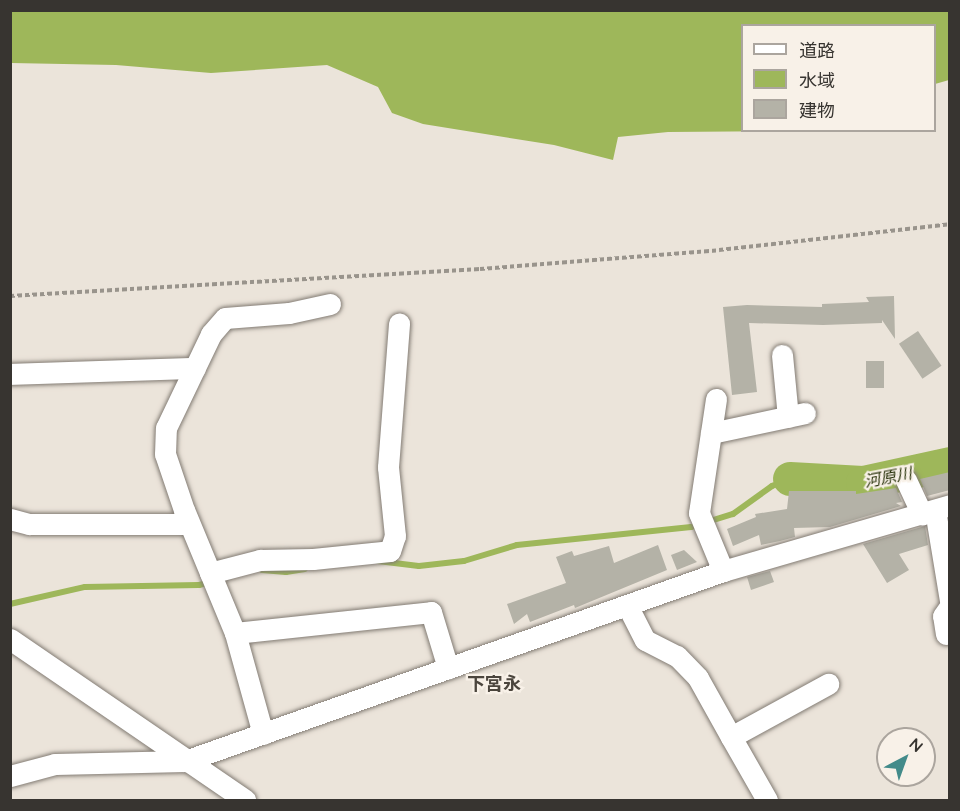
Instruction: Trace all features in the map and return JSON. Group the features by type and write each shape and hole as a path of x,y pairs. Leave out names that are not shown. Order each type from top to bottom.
{"street":[{"path":"263,734 235,633 189,524 165,454 166,428 211,334 225,318 289,313 330,304"},
{"path":"210,573 260,560 390,551 394,536 388,467 399,323"},
{"path":"711,434 796,415 782,355"},
{"path":"10,374 195,368"},
{"path":"716,399 699,513 723,571"},
{"path":"906,480 936,510 950,601"},
{"path":"10,776 55,764 186,761 723,571 936,510"},
{"path":"10,519 29,524 189,524"},
{"path":"627,605 645,640 676,656 698,678 767,801"},
{"path":"946,634 943,616 950,606"},
{"path":"235,633 431,612 448,668"},
{"path":"10,639 245,801"},
{"path":"731,737 828,684"}],"path":[{"path":"10,296 480,269 719,250 950,224"}],"water":[{"path":"10,11 949,11 949,80 936,84 936,24 741,24 741,131 668,132 618,137 613,160 554,145 423,124 392,113 378,87 327,65 211,73 116,65 11,63"}],"building":[{"path":"894,296 895,339 882,320 882,323 823,325 749,323 757,392 732,395 723,307 747,305 822,307 822,304 869,302 866,297"},
{"path":"918,331 941,366 922,379 899,344"},
{"path":"866,361 884,361 884,388 866,388"},
{"path":"950,472 950,490 927,496 920,479"},
{"path":"896,488 902,502 896,503 901,506 830,527 794,528 795,537 780,541 761,545 759,535 733,546 727,529 756,517 755,514 787,509 789,491 856,491 856,494"},
{"path":"925,526 928,545 899,554 909,570 887,583 863,544"},
{"path":"658,545 667,570 575,608 574,605 530,622 527,614 514,624 507,604 566,583 556,557 572,551 574,556 609,546 614,563"},
{"path":"684,550 697,562 677,570 671,555"},
{"path":"770,571 774,582 751,590 747,577"}],"waterway":[{"name":"河原川","path":"790,479 863,483 950,464"},
{"path":"378,561 419,566 464,561 517,545 691,527 733,514 772,486 790,479"},
{"path":"262,570 286,572 305,569"},
{"path":"10,604 85,587 199,585 211,582"}],"district":[{"name":"下宮永","path":"494,684"}]}
